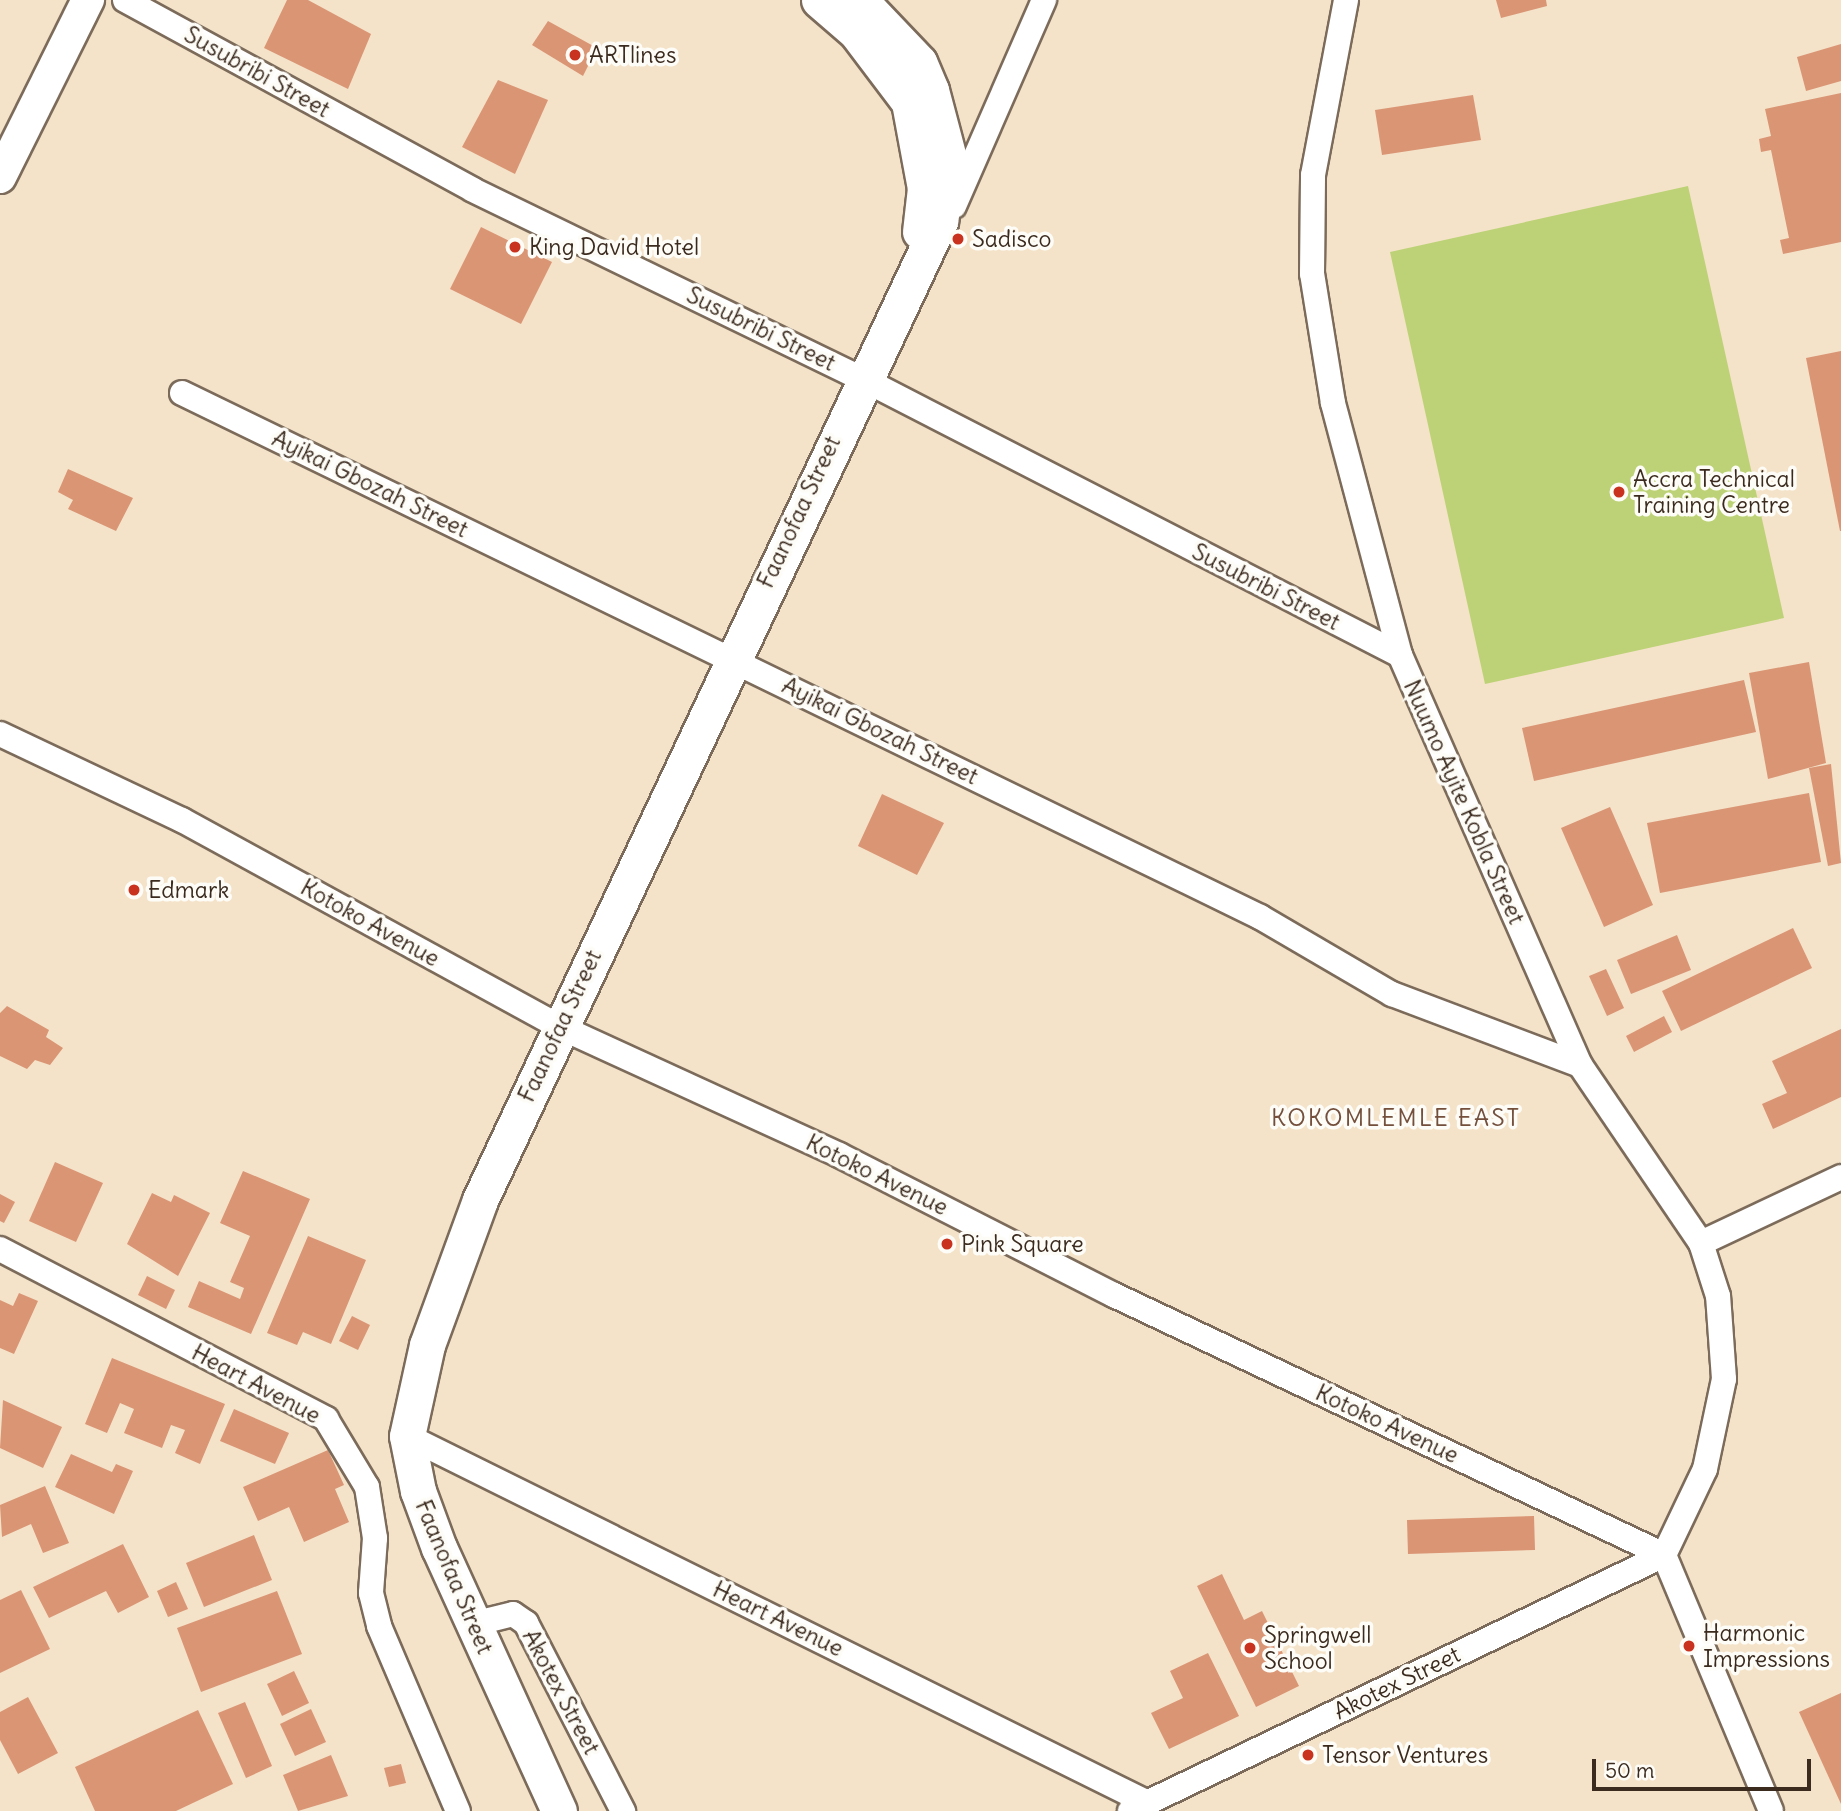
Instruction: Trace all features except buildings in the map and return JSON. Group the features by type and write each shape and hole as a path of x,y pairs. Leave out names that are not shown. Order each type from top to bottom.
{"main road":[{"path":"819,0 856,32 918,124 925,188 916,260"},
{"path":"860,0 919,62 931,90 950,162 940,220 916,260"},
{"name":"Faanofaa Street","path":"559,1811 473,1624 418,1491 408,1436 427,1345 458,1253 916,260"}],"street":[{"path":"0,177 88,0"},
{"name":"Susubribi Street","path":"125,0 473,190 861,377 1400,655"},
{"path":"940,220 950,216 1044,0"},
{"name":"Nuumo Ayite Kobla Street","path":"1346,0 1313,175 1312,274 1333,403 1400,655 1580,1065 1702,1243 1718,1296 1724,1379 1704,1469 1664,1555"},
{"name":"Ayikai Gbozah Street","path":"182,393 1260,917 1392,994 1580,1065"},
{"name":"Kotoko Avenue","path":"0,734 182,820 560,1027 839,1155 1114,1295 1664,1555"},
{"path":"1702,1243 1841,1177"},
{"name":"Heart Avenue","path":"0,1249 326,1419 367,1487 375,1538 371,1593 379,1626 458,1811"},
{"name":"Heart Avenue","path":"408,1436 1139,1807"},
{"path":"1664,1555 1771,1811"},
{"name":"Akotex Street","path":"1139,1807 1664,1555"},
{"name":"Akotex Street","path":"473,1624 513,1614 526,1623 623,1811"}],"green space":[{"path":"1688,186 1784,618 1485,684 1390,252"}],"place":[{"name":"ARTlines","path":"575,55"},
{"name":"Sadisco","path":"958,239"},
{"name":"King David Hotel","path":"515,247"},
{"name":"Accra Technical Training Centre","path":"1619,492"},
{"name":"Edmark","path":"134,890"},
{"name":"Pink Square","path":"947,1244"},
{"name":"Harmonic Impressions","path":"1689,1646"},
{"name":"Springwell School","path":"1250,1648"},
{"name":"Tensor Ventures","path":"1308,1755"}],"district":[{"name":"KOKOMLEMLE EAST","path":"1396,1118"}]}
